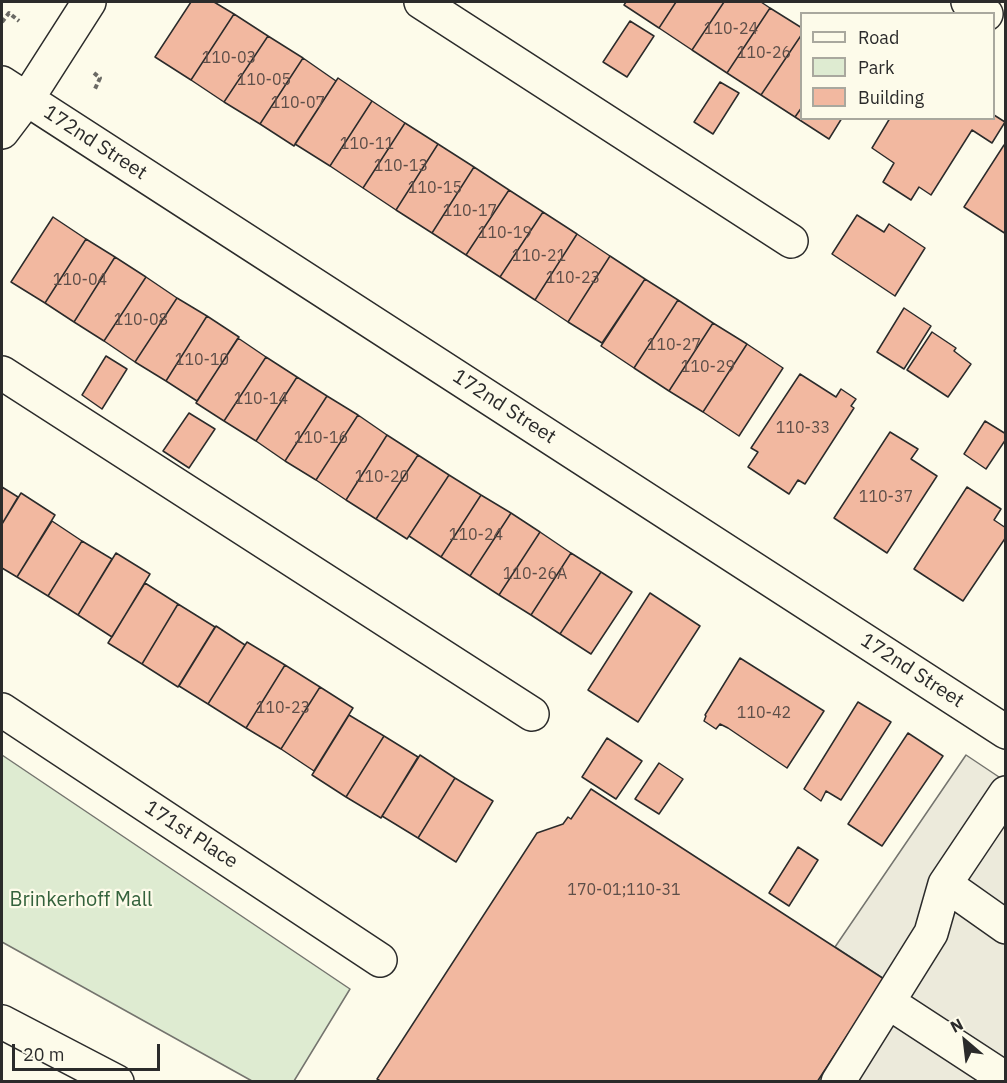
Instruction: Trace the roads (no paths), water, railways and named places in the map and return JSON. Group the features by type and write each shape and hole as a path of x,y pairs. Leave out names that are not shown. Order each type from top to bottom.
{"street":[{"path":"2,132 14,91 89,2"},
{"path":"422,2 791,241"},
{"path":"968,2 983,12"},
{"name":"172nd Street","path":"14,91 1005,732"},
{"path":"2,373 532,714"},
{"name":"171st Place","path":"2,710 380,960"},
{"path":"838,1082 931,933 945,884 1005,793"},
{"path":"945,884 1005,927"},
{"path":"888,1002 1005,1079"},
{"path":"2,1022 117,1082"}],"park label":[{"name":"Brinkerhoff Mall","path":"81,900"}]}
